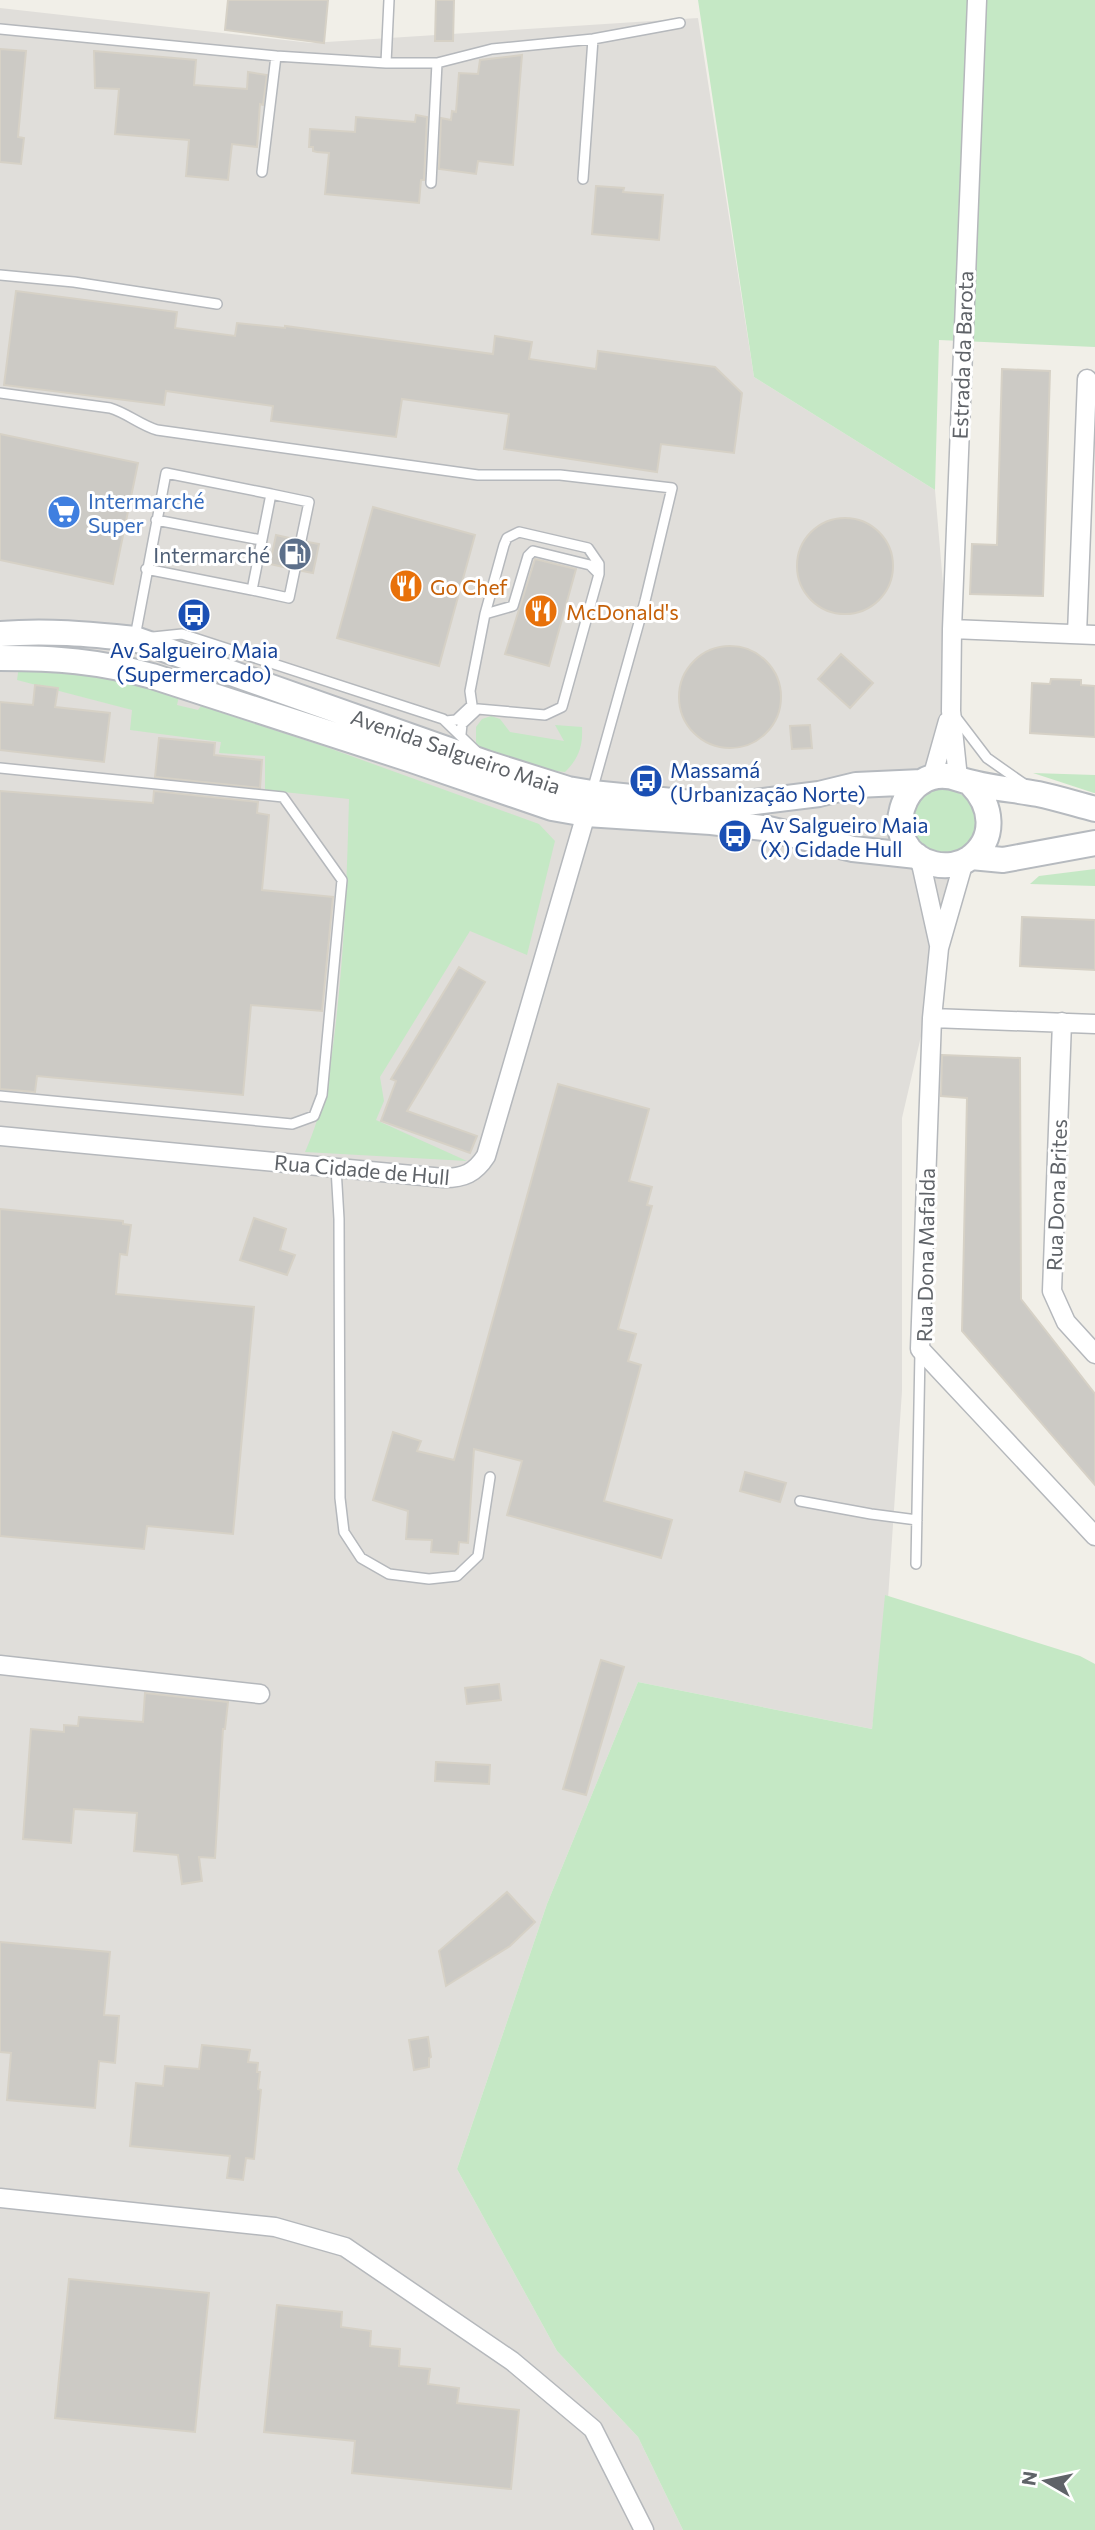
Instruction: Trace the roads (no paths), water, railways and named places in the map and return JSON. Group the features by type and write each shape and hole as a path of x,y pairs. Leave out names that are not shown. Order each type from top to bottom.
{"street":[{"name":"Estrada da Barota","path":"965,781 951,711 952,629 977,0"},
{"path":"952,629 1086,634 1087,379"},
{"name":"Avenida Salgueiro Maia","path":"0,634 77,633 135,639 486,763 568,789 589,804 764,828 853,849 919,858 942,866 968,859 1003,860 1095,843"},
{"name":"Avenida Salgueiro Maia","path":"0,657 75,659 108,664 152,676 552,808 589,804 722,806 819,794 856,785 927,780 945,776 1040,794 1095,809"},
{"name":"Estrada da Barota","path":"927,780 951,711"},
{"path":"919,858 908,848 900,824 905,800 927,780"},
{"path":"965,781 981,794 987,806 989,820 981,847 968,859"},
{"name":"Rua Cidade de Hull","path":"0,1136 444,1178 468,1175 478,1168 486,1156 589,804"},
{"name":"Rua Dona Mafalda","path":"919,858 939,948"},
{"name":"Rua Dona Mafalda","path":"968,859 939,948 932,1018 920,1349 1095,1536"},
{"path":"932,1018 1095,1024"},
{"name":"Rua Dona Brites","path":"1062,1023 1052,1291 1066,1322 1095,1354"},
{"path":"0,1665 260,1694"},
{"path":"0,2199 275,2227 345,2247 512,2361 593,2429 644,2530"}],"lane":[{"path":"386,63 389,0"},
{"path":"0,29 276,56 386,63 437,62 492,49 593,39 680,23"},
{"path":"583,179 593,39"},
{"path":"262,172 276,56"},
{"path":"431,183 437,62"},
{"path":"0,275 75,282 217,304"},
{"path":"0,393 110,408 157,430 478,475 560,475 672,488 645,601 589,804"},
{"path":"146,569 289,598 309,502 166,473 146,569 135,639 182,634 446,721 486,763"},
{"path":"252,590 271,494"},
{"path":"156,520 261,540"},
{"path":"446,721 456,720 472,705 470,691 485,614 504,544 512,534 526,533 587,548 599,564 599,573 562,707 545,715 478,709 462,724 461,734"},
{"path":"485,614 513,606 524,566 533,551 590,565 599,573"},
{"path":"951,711 987,758 1040,794"},
{"path":"0,768 283,797 342,880 322,1095 314,1116 292,1124 0,1096"},
{"path":"336,1168 339,1219 340,1498 344,1532 361,1558 389,1574 429,1579 457,1576 478,1556 490,1477"},
{"path":"916,1564 920,1349"},
{"path":"800,1501 917,1520"}],"place":[{"name":"Intermarché Super","path":"64,512"},
{"name":"Intermarché","path":"295,554"},
{"name":"Go Chef","path":"406,586"},
{"name":"McDonald's","path":"541,611"},
{"name":"Av Salgueiro Maia (Supermercado)","path":"194,615"},
{"name":"Massamá (Urbanização Norte)","path":"646,781"},
{"name":"Av Salgueiro Maia (X) Cidade Hull","path":"735,836"}]}
